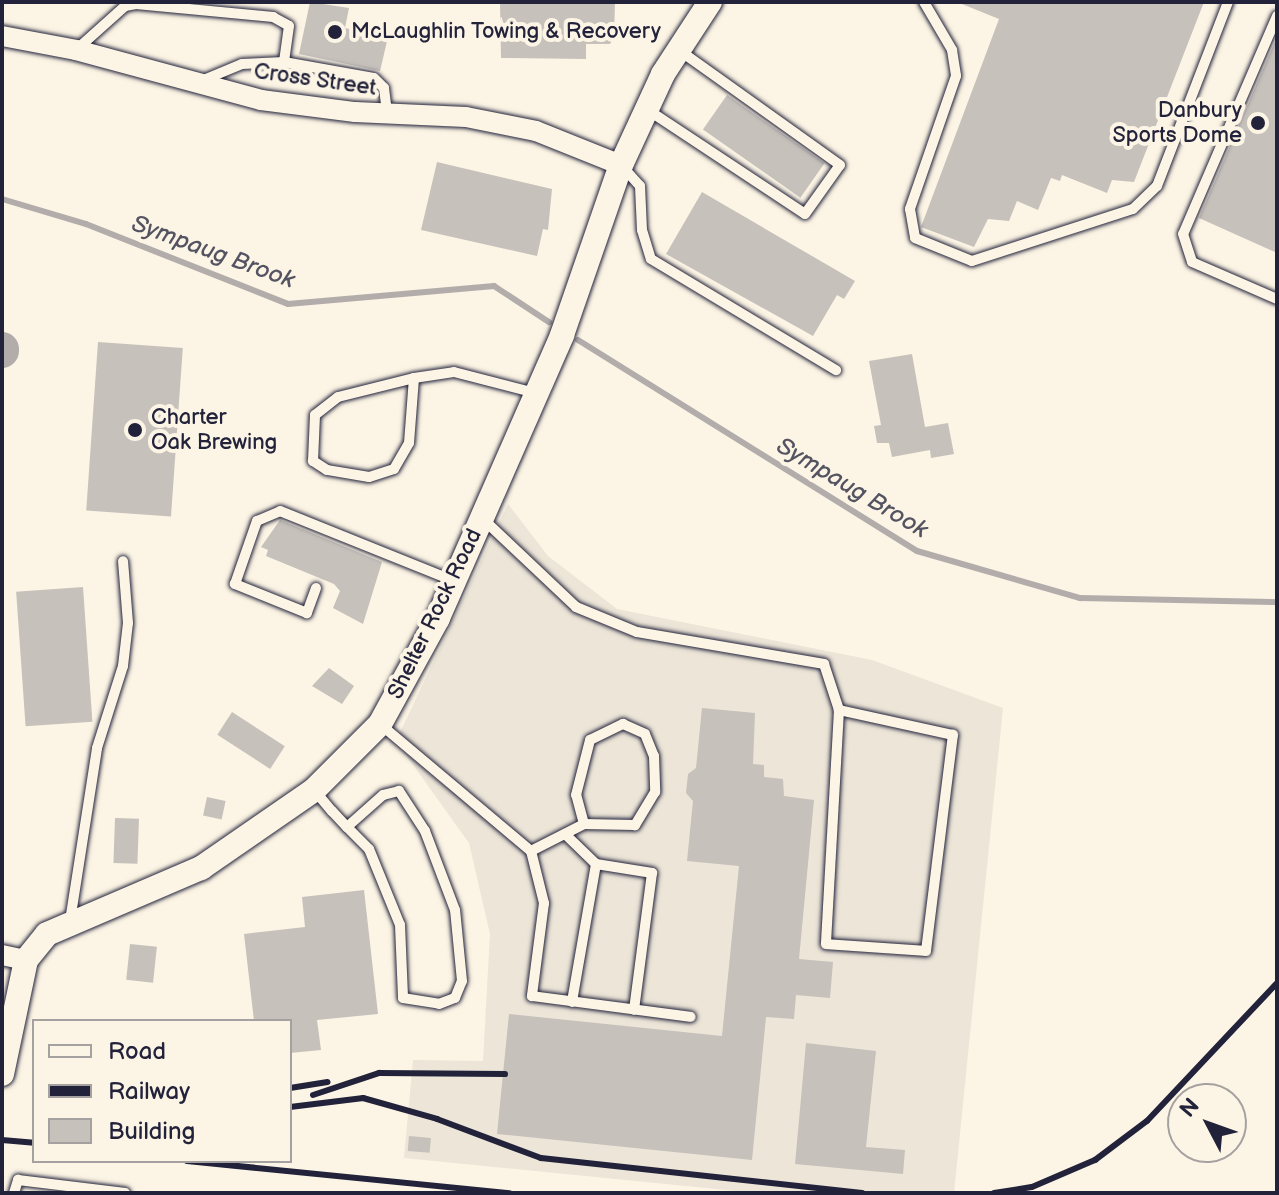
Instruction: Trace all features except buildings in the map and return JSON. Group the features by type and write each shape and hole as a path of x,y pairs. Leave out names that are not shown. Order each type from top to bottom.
{"street":[{"name":"Shelter Rock Road","path":"2,1074 14,958 70,921 201,868 314,790 380,724 454,581 537,393 621,165 647,108 678,50 710,2"},
{"name":"Cross Street","path":"2,36 76,50 261,100 387,114 466,117 536,131 621,165"}],"lane":[{"path":"924,2 952,50 956,76 910,209 915,238 972,261 1133,209 1157,186 1228,2"},
{"path":"76,50 125,6 136,4 273,17 289,26 284,62"},
{"path":"1277,16 1183,234 1192,262 1277,299"},
{"path":"647,108 805,214 840,165 678,50"},
{"path":"198,82 242,64 284,62 374,78 384,88 387,114"},
{"path":"621,165 640,186 642,230 651,259 836,370"},
{"path":"414,378 409,443 394,469 369,477 327,470 313,461 315,415 338,397 414,378 454,372 537,393"},
{"path":"316,588 307,613 235,584 257,521 280,511 454,581"},
{"path":"482,517 576,607 637,632 824,664 839,710 826,944 926,951 953,735 839,710"},
{"path":"70,921 97,748 123,666 128,623 123,561"},
{"path":"380,724 531,851 544,903 532,996 691,1017"},
{"path":"531,851 584,824 635,825 655,792 654,756 645,734 623,724 590,740 576,795 584,824"},
{"path":"314,790 347,827 369,849 400,925 403,998 439,1004 455,998 462,981 455,910 425,831 399,791 383,795 347,827"},
{"path":"565,834 596,864 652,873 634,1010"},
{"path":"572,1002 596,864"},
{"path":"14,1193 18,1180 125,1193"}],"shaded area":[{"path":"508,504 548,556 617,609 872,660 1003,708 954,1193 756,1193 404,1158 413,1060 483,1061 490,934 469,843 396,741"}],"waterway":[{"name":"Sympaug Brook","path":"2,199 86,224 288,304 494,286 549,322"},
{"name":"Sympaug Brook","path":"578,340 917,551 1080,598 1277,602"}],"railway":[{"path":"994,1193 1032,1187 1095,1160 1147,1121 1277,983"},
{"path":"313,1095 379,1073 505,1074"},
{"path":"292,1088 328,1082"},
{"path":"292,1107 363,1098 437,1119 541,1158 862,1193"},
{"path":"2,1140 32,1143"},
{"path":"207,1163 509,1193"}],"place":[{"name":"McLaughlin Towing & Recovery","path":"335,32"},
{"name":"Danbury Sports Dome","path":"1258,123"},
{"name":"Charter Oak Brewing","path":"135,430"}]}
